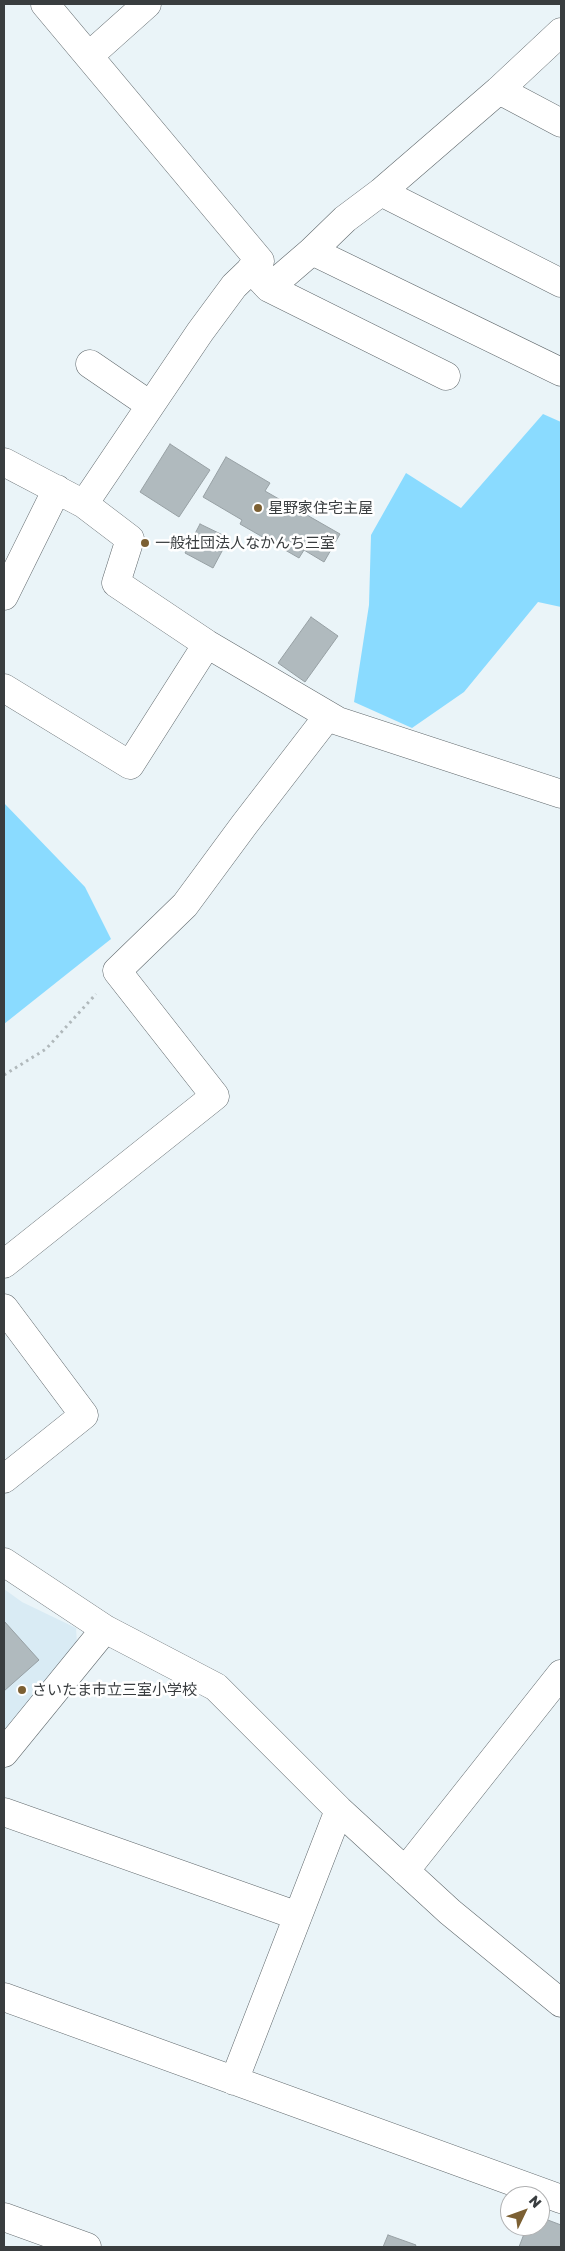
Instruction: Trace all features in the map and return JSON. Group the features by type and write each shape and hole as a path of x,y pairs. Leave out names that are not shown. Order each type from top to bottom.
{"street":[{"path":"45,4 90,55 260,262 260,278"},
{"path":"90,55 147,4"},
{"path":"84,504 150,405 229,294 312,251 345,219 381,192 499,90 561,32"},
{"path":"499,90 561,123"},
{"path":"381,192 561,283"},
{"path":"312,251 561,372"},
{"path":"260,278 446,376"},
{"path":"90,364 150,405"},
{"path":"4,462 84,504 130,539 116,583 207,644 338,721 561,794"},
{"path":"4,596 57,489"},
{"path":"4,688 130,765 207,644"},
{"path":"4,1264 215,1096 117,971 185,905 328,716"},
{"path":"4,1308 84,1415 4,1479"},
{"path":"4,1562 105,1629 216,1687 339,1810 405,1871 450,1912 561,2003"},
{"path":"4,1752 105,1629"},
{"path":"405,1871 561,1674"},
{"path":"234,2081 339,1810"},
{"path":"4,1812 298,1916"},
{"path":"4,1997 561,2199"},
{"path":"4,2217 87,2247"}],"path":[{"path":"4,1075 46,1049 117,971"}],"shaded area":[{"path":"543,414 561,422 561,607 538,602 464,692 412,728 354,702 369,605 371,535 406,473 461,508"},
{"path":"4,803 85,887 111,939 4,1024"},
{"name":"さいたま市立三室小学校","path":"4,1589 22,1602 76,1628 77,1644 4,1736"}],"building":[{"path":"170,444 210,470 179,517 140,492"},
{"name":"星野家住宅主屋","path":"226,457 270,483 265,491 340,534 324,562 304,550 299,558 240,524 242,520 203,497"},
{"path":"200,524 229,538 213,568 185,553"},
{"path":"311,617 338,636 305,682 278,663"},
{"path":"4,1621 39,1660 4,1691"},
{"path":"550,2221 561,2225 561,2247 519,2247 523,2236 550,2236"},
{"path":"388,2235 416,2245 415,2247 383,2247"}],"place":[{"name":"星野家住宅主屋","path":"258,508"},
{"name":"一般社団法人なかんち三室","path":"145,543"},
{"name":"さいたま市立三室小学校","path":"22,1690"}]}
